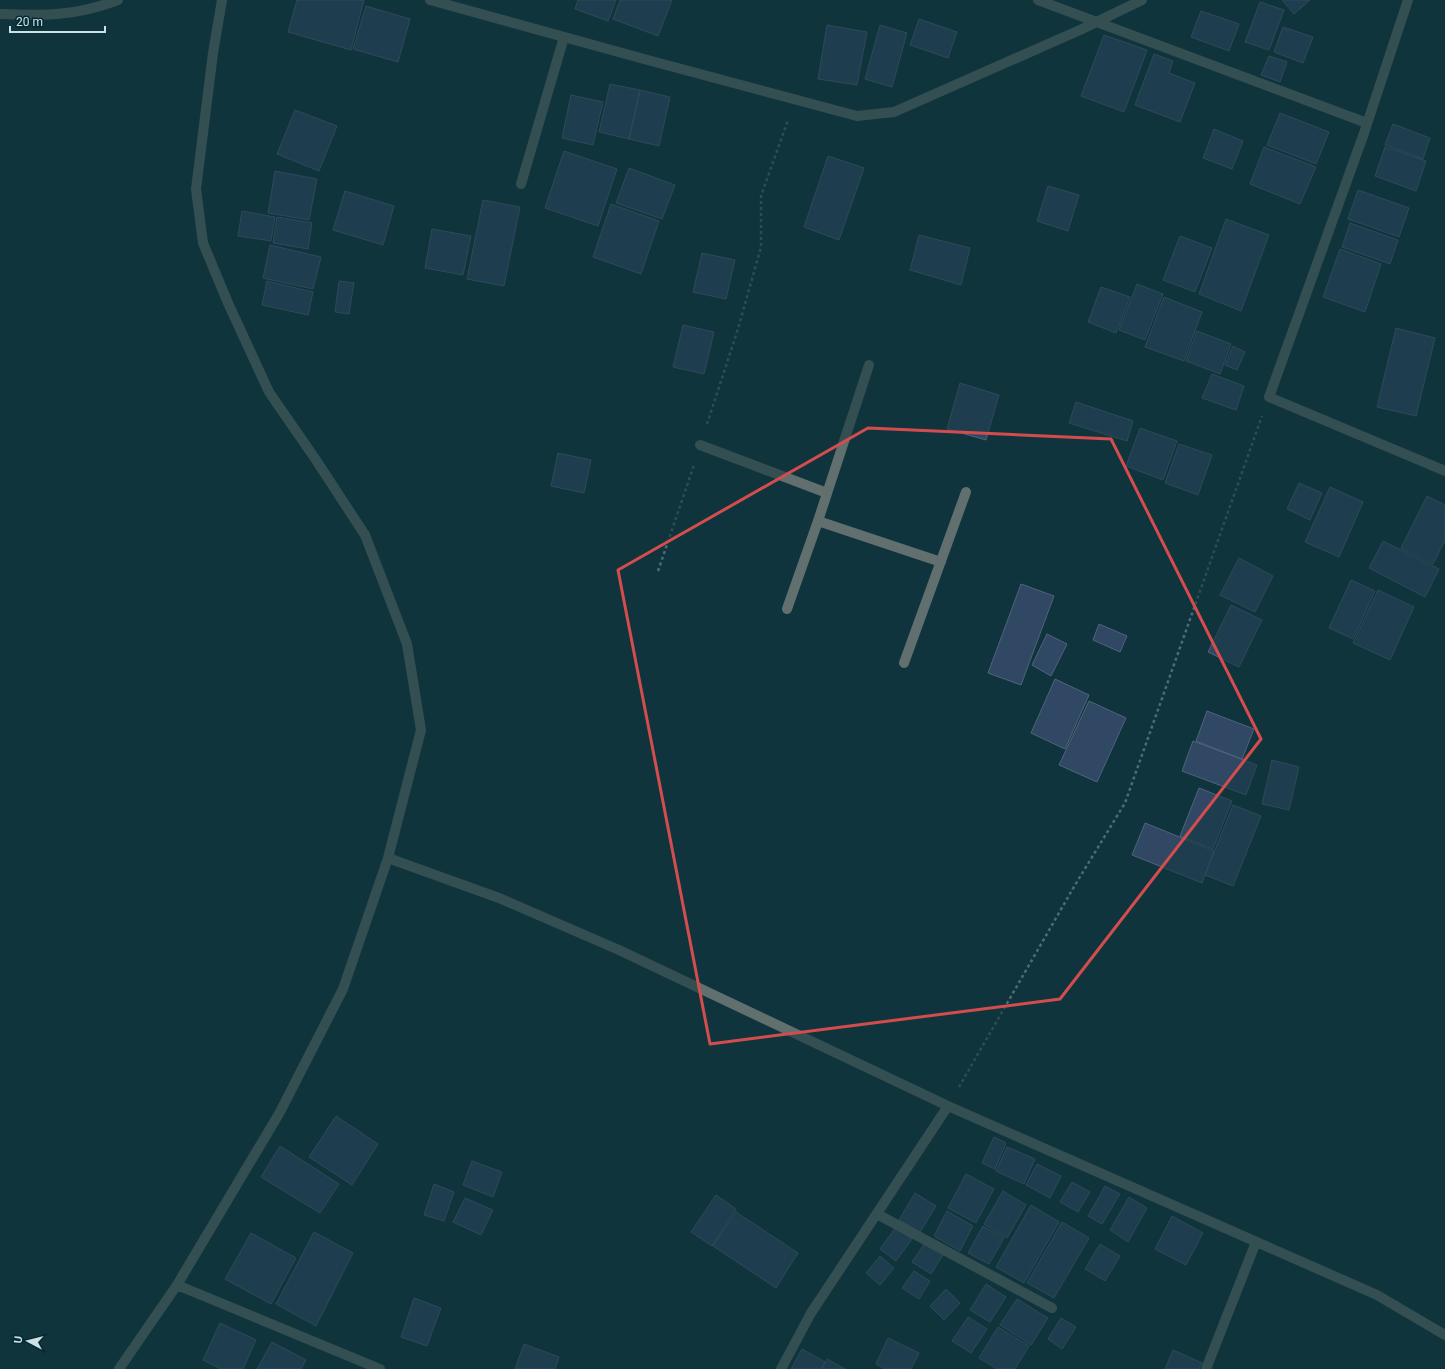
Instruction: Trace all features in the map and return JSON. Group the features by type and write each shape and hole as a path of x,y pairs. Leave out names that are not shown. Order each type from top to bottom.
{"street":[{"path":"0,14 68,14 98,8 118,0"},
{"path":"119,1369 177,1285 280,1112 343,989 388,858 421,730 406,644 365,535 269,392 228,303 203,243 196,189 213,53 222,0"},
{"path":"430,0 857,116 894,112 1142,0"},
{"path":"1038,0 1367,123"},
{"path":"1408,0 1367,123 1269,397 1445,471"},
{"path":"521,184 564,37"},
{"path":"787,609 870,365"},
{"path":"700,445 827,493"},
{"path":"904,663 966,492"},
{"path":"818,521 941,562"},
{"path":"388,858 499,898 619,950 948,1106 1377,1295 1445,1335"},
{"path":"780,1369 811,1313 948,1106"},
{"path":"877,1214 1052,1308"},
{"path":"1206,1369 1256,1242"},
{"path":"177,1285 380,1369"}],"path":[{"path":"658,571 738,329 761,247 761,196 795,99"},
{"path":"948,1106 1124,803 1269,397"}],"highlighted area":[{"path":"868,428 1111,439 1261,739 1060,999 710,1044 618,570"}],"building":[{"path":"297,0 364,0 351,50 288,32"},
{"path":"578,0 616,0 608,21 575,9"},
{"path":"620,0 672,0 658,36 613,19"},
{"path":"1282,0 1310,0 1294,14"},
{"path":"1260,2 1284,10 1269,50 1245,42"},
{"path":"366,6 410,19 398,62 353,49"},
{"path":"1201,11 1239,24 1229,51 1191,37"},
{"path":"919,19 957,32 948,58 910,45"},
{"path":"827,25 867,32 857,85 818,79"},
{"path":"880,25 907,33 892,87 865,79"},
{"path":"1283,27 1313,37 1303,63 1274,52"},
{"path":"1104,35 1147,50 1124,112 1081,96"},
{"path":"1154,54 1173,61 1169,73 1195,83 1180,122 1135,105"},
{"path":"1269,56 1287,62 1280,82 1261,75"},
{"path":"610,84 640,90 629,139 599,132"},
{"path":"640,90 670,97 659,146 629,139"},
{"path":"571,95 603,102 593,145 562,138"},
{"path":"295,110 337,126 319,171 277,154"},
{"path":"1280,113 1329,132 1316,164 1267,145"},
{"path":"1393,124 1430,138 1423,159 1385,145"},
{"path":"1214,129 1243,141 1232,169 1203,158"},
{"path":"1264,147 1316,167 1300,204 1250,184"},
{"path":"1385,147 1426,161 1416,191 1375,176"},
{"path":"564,151 617,169 598,226 545,208"},
{"path":"828,156 864,168 839,240 804,227"},
{"path":"629,168 675,185 662,219 616,203"},
{"path":"275,171 317,179 309,220 268,213"},
{"path":"1048,186 1079,195 1068,231 1037,221"},
{"path":"1358,190 1409,208 1399,237 1348,219"},
{"path":"345,191 394,206 383,245 333,230"},
{"path":"483,200 520,207 504,286 467,279"},
{"path":"611,204 659,221 641,274 593,257"},
{"path":"242,211 275,217 271,241 238,236"},
{"path":"277,217 312,223 308,249 273,243"},
{"path":"1226,219 1269,235 1241,311 1199,294"},
{"path":"1350,223 1398,240 1390,264 1342,247"},
{"path":"432,229 471,236 463,275 425,268"},
{"path":"919,235 970,248 961,285 910,270"},
{"path":"1180,236 1212,248 1195,292 1163,280"},
{"path":"270,245 321,257 313,289 263,278"},
{"path":"1340,249 1381,264 1365,312 1323,297"},
{"path":"702,253 735,260 726,299 693,292"},
{"path":"267,281 313,292 308,315 262,305"},
{"path":"339,281 354,283 349,314 335,312"},
{"path":"1137,284 1163,294 1145,340 1119,330"},
{"path":"1101,287 1130,297 1116,333 1088,322"},
{"path":"1164,297 1202,312 1184,361 1145,347"},
{"path":"683,325 714,332 704,374 673,367"},
{"path":"1396,328 1435,338 1416,416 1377,407"},
{"path":"1197,331 1231,344 1220,374 1186,361"},
{"path":"1233,346 1245,352 1237,370 1225,365"},
{"path":"1212,374 1244,386 1236,410 1202,398"},
{"path":"960,383 999,395 986,440 947,429"},
{"path":"1076,402 1133,421 1127,441 1069,423"},
{"path":"1140,428 1177,441 1163,480 1126,466"},
{"path":"1179,444 1212,455 1198,495 1165,483"},
{"path":"558,453 591,460 584,493 551,486"},
{"path":"1299,483 1322,493 1310,520 1287,509"},
{"path":"1330,487 1363,502 1339,557 1305,542"},
{"path":"1427,496 1445,505 1445,540 1433,564 1401,548"},
{"path":"1383,541 1439,569 1425,597 1369,568"},
{"path":"1239,558 1273,576 1255,612 1220,595"},
{"path":"1351,580 1375,591 1353,639 1329,628"},
{"path":"1021,584 1054,596 1021,685 988,673"},
{"path":"1378,590 1414,607 1390,660 1353,643"},
{"path":"1231,605 1262,620 1239,667 1208,652"},
{"path":"1099,624 1127,636 1120,652 1093,640"},
{"path":"1047,634 1067,644 1051,676 1032,665"},
{"path":"1055,679 1089,695 1065,749 1031,733"},
{"path":"1089,701 1126,718 1097,782 1059,765"},
{"path":"1207,711 1254,729 1242,759 1196,741"},
{"path":"1193,741 1257,765 1246,795 1182,771"},
{"path":"1272,760 1299,767 1289,810 1262,804"},
{"path":"1199,788 1232,801 1213,849 1180,836"},
{"path":"1233,805 1261,816 1233,886 1205,875"},
{"path":"1145,823 1214,851 1202,883 1132,855"},
{"path":"336,1116 378,1144 352,1185 309,1157"},
{"path":"994,1137 1006,1143 995,1169 982,1163"},
{"path":"280,1146 339,1184 320,1213 261,1177"},
{"path":"1007,1147 1035,1159 1024,1184 996,1171"},
{"path":"472,1161 502,1172 493,1197 463,1185"},
{"path":"1037,1164 1061,1176 1050,1198 1026,1185"},
{"path":"966,1174 994,1189 976,1223 948,1208"},
{"path":"1072,1182 1090,1192 1078,1212 1060,1202"},
{"path":"434,1184 454,1192 444,1221 424,1215"},
{"path":"1105,1186 1120,1194 1102,1224 1088,1216"},
{"path":"1003,1191 1026,1205 1007,1238 984,1224"},
{"path":"915,1193 936,1206 920,1232 899,1220"},
{"path":"716,1195 736,1209 712,1246 691,1232"},
{"path":"1129,1197 1147,1208 1128,1242 1110,1230"},
{"path":"465,1198 493,1210 481,1235 453,1222"},
{"path":"1031,1205 1059,1222 1024,1283 996,1267"},
{"path":"947,1211 973,1226 960,1251 934,1236"},
{"path":"736,1212 798,1253 776,1288 713,1246"},
{"path":"1172,1216 1203,1233 1186,1265 1155,1249"},
{"path":"1062,1222 1089,1238 1054,1298 1027,1283"},
{"path":"983,1226 1004,1238 989,1264 968,1253"},
{"path":"896,1227 912,1239 896,1261 880,1249"},
{"path":"314,1232 353,1253 316,1326 276,1304"},
{"path":"251,1233 296,1258 271,1304 225,1279"},
{"path":"926,1241 944,1253 931,1274 912,1262"},
{"path":"1100,1244 1120,1256 1105,1281 1085,1269"},
{"path":"880,1256 894,1268 880,1285 866,1273"},
{"path":"914,1271 930,1281 919,1299 902,1288"},
{"path":"986,1284 1006,1297 990,1322 970,1310"},
{"path":"946,1289 960,1303 944,1320 930,1306"},
{"path":"414,1298 441,1308 427,1346 401,1337"},
{"path":"1017,1299 1048,1318 1031,1345 1000,1325"},
{"path":"968,1317 987,1329 971,1353 952,1341"},
{"path":"1061,1318 1076,1327 1062,1349 1048,1339"},
{"path":"220,1323 256,1340 243,1369 221,1369 203,1360"},
{"path":"998,1327 1029,1346 1015,1369 997,1369 979,1358"},
{"path":"888,1338 919,1353 911,1369 885,1369 876,1364"},
{"path":"272,1342 306,1360 301,1369 257,1369"},
{"path":"524,1344 559,1357 555,1369 515,1369"},
{"path":"802,1349 825,1362 821,1369 791,1369"},
{"path":"1173,1350 1202,1363 1199,1369 1165,1369"},
{"path":"827,1359 845,1369 822,1369"}]}
